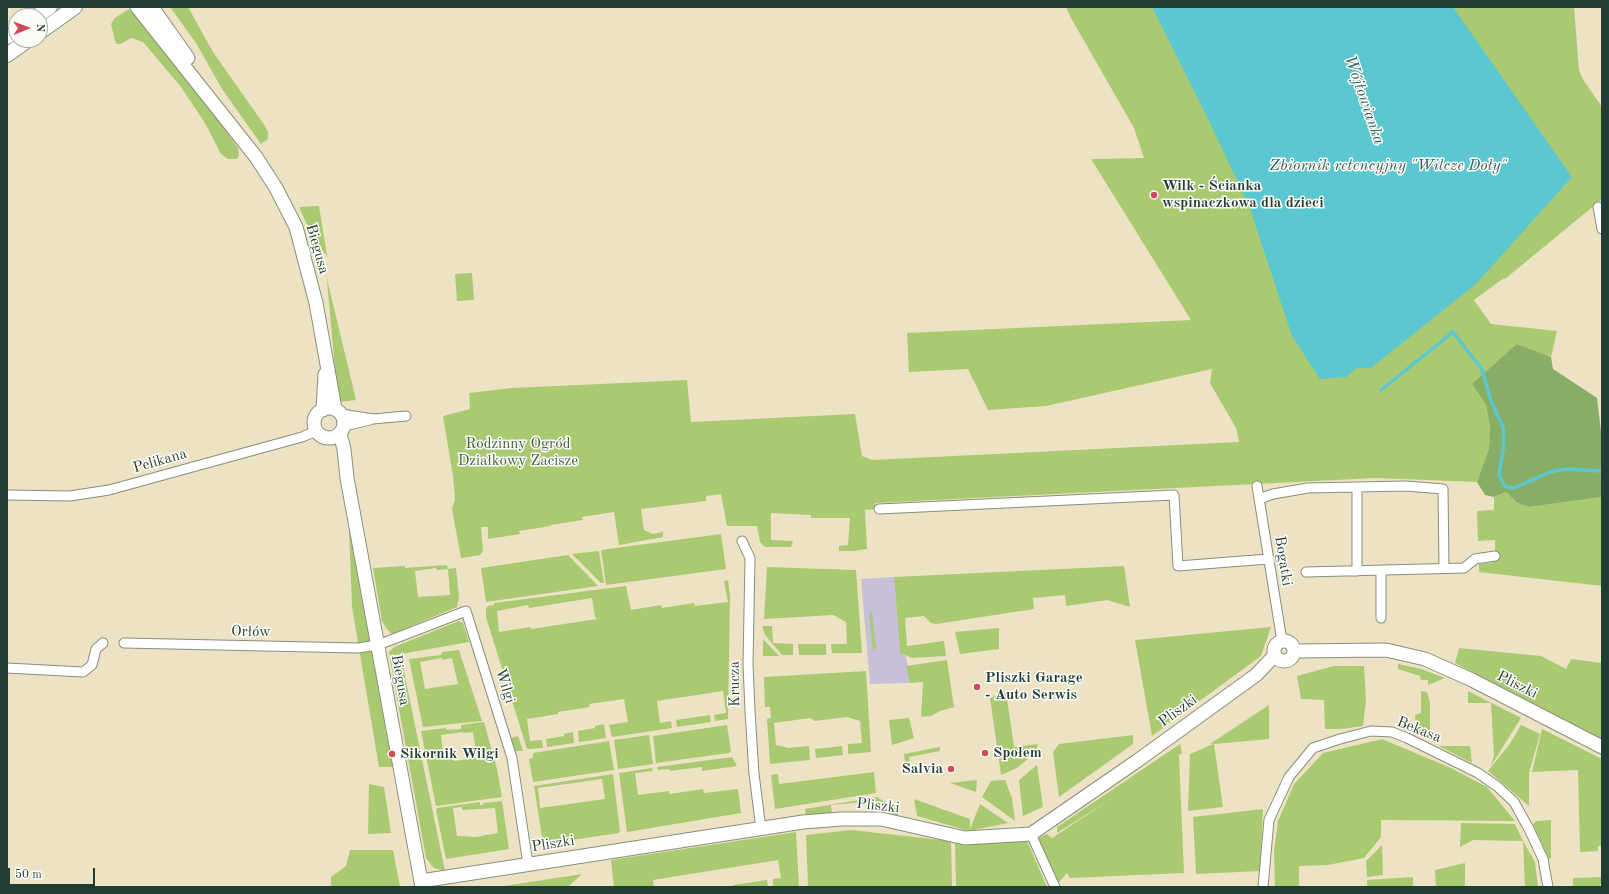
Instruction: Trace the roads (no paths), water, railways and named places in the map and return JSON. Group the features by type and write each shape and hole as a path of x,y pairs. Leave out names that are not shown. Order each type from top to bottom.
{"main road":[{"path":"48,26 75,7"},
{"path":"7,55 17,48"}],"street":[{"path":"137,7 225,117"},
{"path":"152,7 189,59 225,117"},
{"name":"Biegusa","path":"225,117 256,157 276,188 296,227 316,303 337,419 344,449 347,478 422,884"},
{"path":"1598,207 1602,229"},
{"path":"337,419 331,438 321,434 314,421 316,416 337,419 373,419 406,416"},
{"name":"Biegusa","path":"321,434 335,451 347,478"},
{"name":"Pelikana","path":"7,495 70,496 109,490 302,437 321,434"},
{"name":"Bogatki","path":"1257,486 1282,641"},
{"path":"1259,499 1273,494 1308,488 1406,486 1443,489 1444,568"},
{"path":"1357,488 1357,571"},
{"path":"879,509 1174,495 1178,566 1268,558"},
{"name":"Krucza","path":"742,541 750,558 748,664 754,774 761,829"},
{"path":"1306,572 1464,568 1475,559 1495,556"},
{"path":"1380,570 1381,618"},
{"name":"Wilgi","path":"378,645 466,611 512,758 528,864"},
{"path":"1275,655 1280,660 1287,661 1293,657 1295,651 1291,643 1282,641"},
{"name":"Pliszki","path":"422,884 528,864 803,822 841,819 881,819 965,838 1031,834 1137,761 1256,675 1275,655 1275,646 1282,641"},
{"path":"7,668 83,672 92,665 96,649 103,643"},
{"name":"Orłów","path":"124,643 358,648 378,645"},
{"name":"Pliszki","path":"1295,651 1386,650 1425,658 1466,677 1602,747"},
{"name":"Bekasa","path":"1262,887 1269,820 1290,777 1313,748 1372,731 1392,732 1407,738 1467,768 1498,787 1514,802 1529,830 1543,859 1548,887"},
{"path":"1031,834 1055,887"}],"water":[{"name":"Zbiornik retencyjny \"Wilcze Doły\"","path":"1152,7 1453,7 1572,177 1476,284 1371,368 1357,368 1346,377 1320,379 1292,336 1249,206 1209,121"}],"waterway":[{"name":"Wójtowianka","path":"1452,331 1482,369 1491,401 1503,427 1504,443 1499,475 1505,486 1514,488 1550,472 1565,469 1602,471"},
{"path":"1381,390 1453,332"}],"place":[{"name":"Wilk - Ścianka wspinaczkowa dla dzieci","path":"1154,195"},
{"name":"Pliszki Garage - Auto Serwis","path":"977,687"},
{"name":"Społem","path":"985,753"},
{"name":"Sikornik Wilgi","path":"392,754"},
{"name":"Salvia","path":"951,769"}],"park label":[{"name":"Rodzinny Ogród Działkowy Zacisze","path":"518,452"}]}
